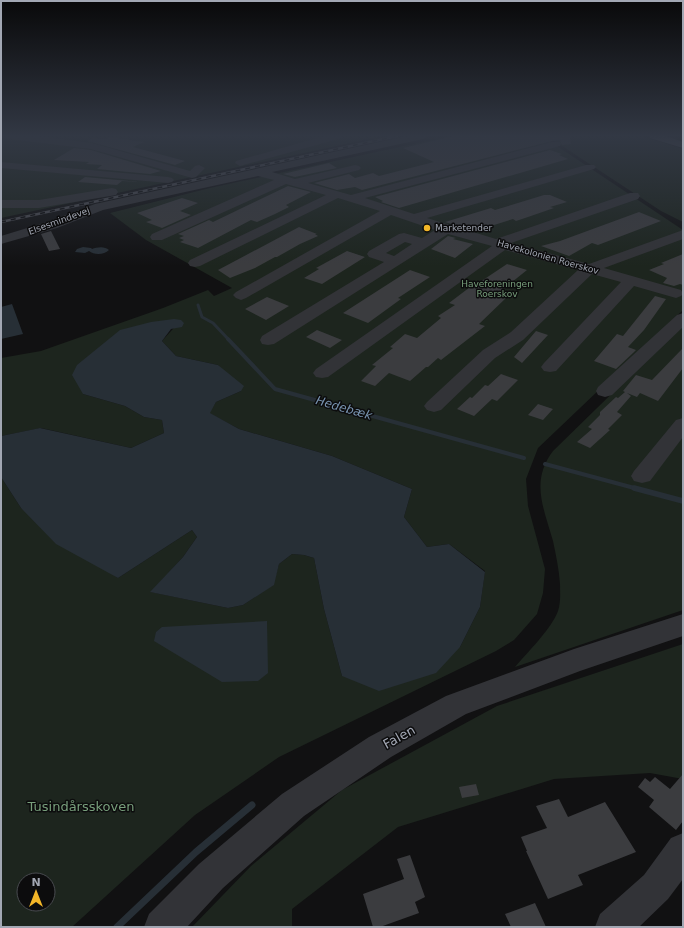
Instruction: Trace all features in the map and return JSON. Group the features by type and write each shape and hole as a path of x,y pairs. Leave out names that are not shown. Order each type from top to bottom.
{"street":[{"path":"160,179 168,180"},
{"name":"Elsesmindevej","path":"1,240 20,236 99,207 232,179"},
{"path":"246,184 253,179"},
{"name":"Havekolonien Roerskov","path":"283,179 352,198 500,244 676,293"},
{"path":"157,236 289,181 298,179"},
{"path":"352,198 423,179"},
{"path":"415,218 548,179"},
{"path":"1,204 39,204 168,180"},
{"path":"195,263 337,194"},
{"path":"322,373 500,244 634,196"},
{"path":"241,295 391,210"},
{"path":"268,340 446,228"},
{"path":"434,406 489,354 517,336 590,269 683,234"},
{"path":"393,260 374,254 404,237 424,243"},
{"path":"550,367 631,281"},
{"path":"605,391 683,318"},
{"path":"642,476 683,424"},
{"name":"Falen","path":"162,927 211,876 293,806 380,747 456,706 574,661 683,625"},
{"path":"613,927 656,887 683,850"}],"green space":[{"path":"1,179 181,179 1,218"},
{"path":"250,179 607,179 683,230 683,310 538,448 526,479 528,506 545,569 543,593 537,614 514,640 496,651 279,757 195,815 72,927 1,927 1,477 21,508 118,578 192,530 197,537 183,557 151,592 228,608 243,605 273,585 279,564 292,554 314,558 324,609 342,676 460,647 480,607 485,571 449,544 427,547 404,517 412,489 332,456 239,429 209,413 216,402 241,391 218,365 176,356 162,341 181,320 83,394 125,406 144,417 162,420 164,433 131,448 41,428 1,436 1,358 41,351 163,308 208,290 214,296 232,288 146,240 110,213"},
{"path":"613,179 683,179 683,222 661,211"},
{"path":"683,324 683,610 515,667 539,640 555,618 560,604 560,584 557,562 541,495 542,473 546,462 553,451"},
{"path":"683,644 683,779 650,773 554,779 398,827 292,909 292,927 192,927 251,866 342,790 497,706"}],"shaded area":[{"path":"83,247 92,249 103,247 109,250 99,254 89,251 85,253 75,252 77,249"},
{"path":"12,304 23,334 1,339 1,307"},
{"path":"174,319 181,320 184,323 182,327 171,329 162,341 176,356 218,365 244,386 241,391 216,402 210,413 239,429 332,456 412,489 404,517 427,547 449,544 485,572 480,607 460,647 436,673 379,691 342,676 324,609 314,558 292,554 279,564 274,585 243,605 228,608 150,592 183,557 197,537 192,530 118,578 56,544 21,508 1,477 1,436 40,428 131,448 164,433 162,420 144,417 125,406 83,394 72,375 77,365 120,330 151,322"},
{"path":"267,621 268,673 258,681 222,682 154,641 156,632 162,627"}],"building":[{"path":"82,179 110,179 140,182 122,181 117,185 78,182"},
{"path":"328,179 403,179 362,190 355,187 337,190 314,183"},
{"path":"441,179 498,179 399,208 381,202 383,201 375,197"},
{"path":"288,186 311,192 286,205 289,207 275,214 257,222 251,220 198,248 180,242 184,240 179,238 184,236 178,234 209,220 213,222"},
{"path":"544,195 550,195 567,202 550,207 554,208 516,221 513,219 475,231 445,222 491,208 495,210"},
{"path":"182,198 198,203 180,211 191,215 162,228 146,222 152,220 137,213"},
{"path":"639,212 661,221 598,245 592,243 569,256 541,246 560,241"},
{"path":"299,227 317,234 315,234 318,236 255,268 230,278 218,270"},
{"path":"51,231 60,249 49,251 41,234"},
{"path":"448,236 456,238 453,239 473,244 455,258 431,249"},
{"path":"347,251 365,257 322,284 304,278 319,269 316,268"},
{"path":"683,254 683,285 680,284 674,286 663,283 667,278 649,270 664,264 661,263"},
{"path":"507,264 527,270 496,295 506,298 479,324 485,326 441,360 438,358 410,381 389,373 375,386 361,381 376,366 372,365 393,348 390,347 405,334 417,338 441,318 438,316 455,305 449,303 478,281 480,282"},
{"path":"410,270 430,277 398,298 401,299 368,323 343,313"},
{"path":"655,296 666,299 644,330 628,347 636,350 616,369 594,361 617,334 623,336"},
{"path":"267,297 289,306 266,320 245,309"},
{"path":"317,330 342,340 330,348 306,337"},
{"path":"536,331 548,335 522,363 514,357"},
{"path":"683,348 683,368 658,401 640,393 637,397 627,393 631,396 617,412 622,415 608,429 610,430 590,448 577,442 592,429 588,427 600,415 600,412 616,397 618,398 625,392 623,391 636,375 652,380"},
{"path":"501,374 518,380 497,401 492,399 474,416 457,409 470,397 472,398 485,385 488,386"},
{"path":"538,404 553,409 543,420 528,415"},
{"path":"683,774 683,821 676,830 649,807 654,800 638,787 645,778 650,782 655,777 670,789"},
{"path":"476,784 479,795 462,798 459,787"},
{"path":"559,799 568,817 605,802 636,852 578,875 583,885 548,899 521,837 547,828 536,806"},
{"path":"410,855 425,897 415,902 419,913 380,927 373,927 363,894 404,879 397,859"},
{"path":"535,903 546,927 511,927 505,914"}],"waterway":[{"name":"Hedebæk","path":"198,305 202,317 213,323 229,340"},
{"name":"Hedebæk","path":"228,339 275,389 524,458"},
{"name":"Hedebæk","path":"545,464 638,489"},
{"name":"Hedebæk","path":"634,488 683,501"},
{"path":"117,927 196,852 252,805"}],"railway":[{"path":"1,222 198,179"}],"place":[{"name":"Marketender","path":"427,228"}],"park label":[{"name":"Haveforeningen Roerskov","path":"497,290"},
{"name":"Tusindårsskoven","path":"81,806"}]}
